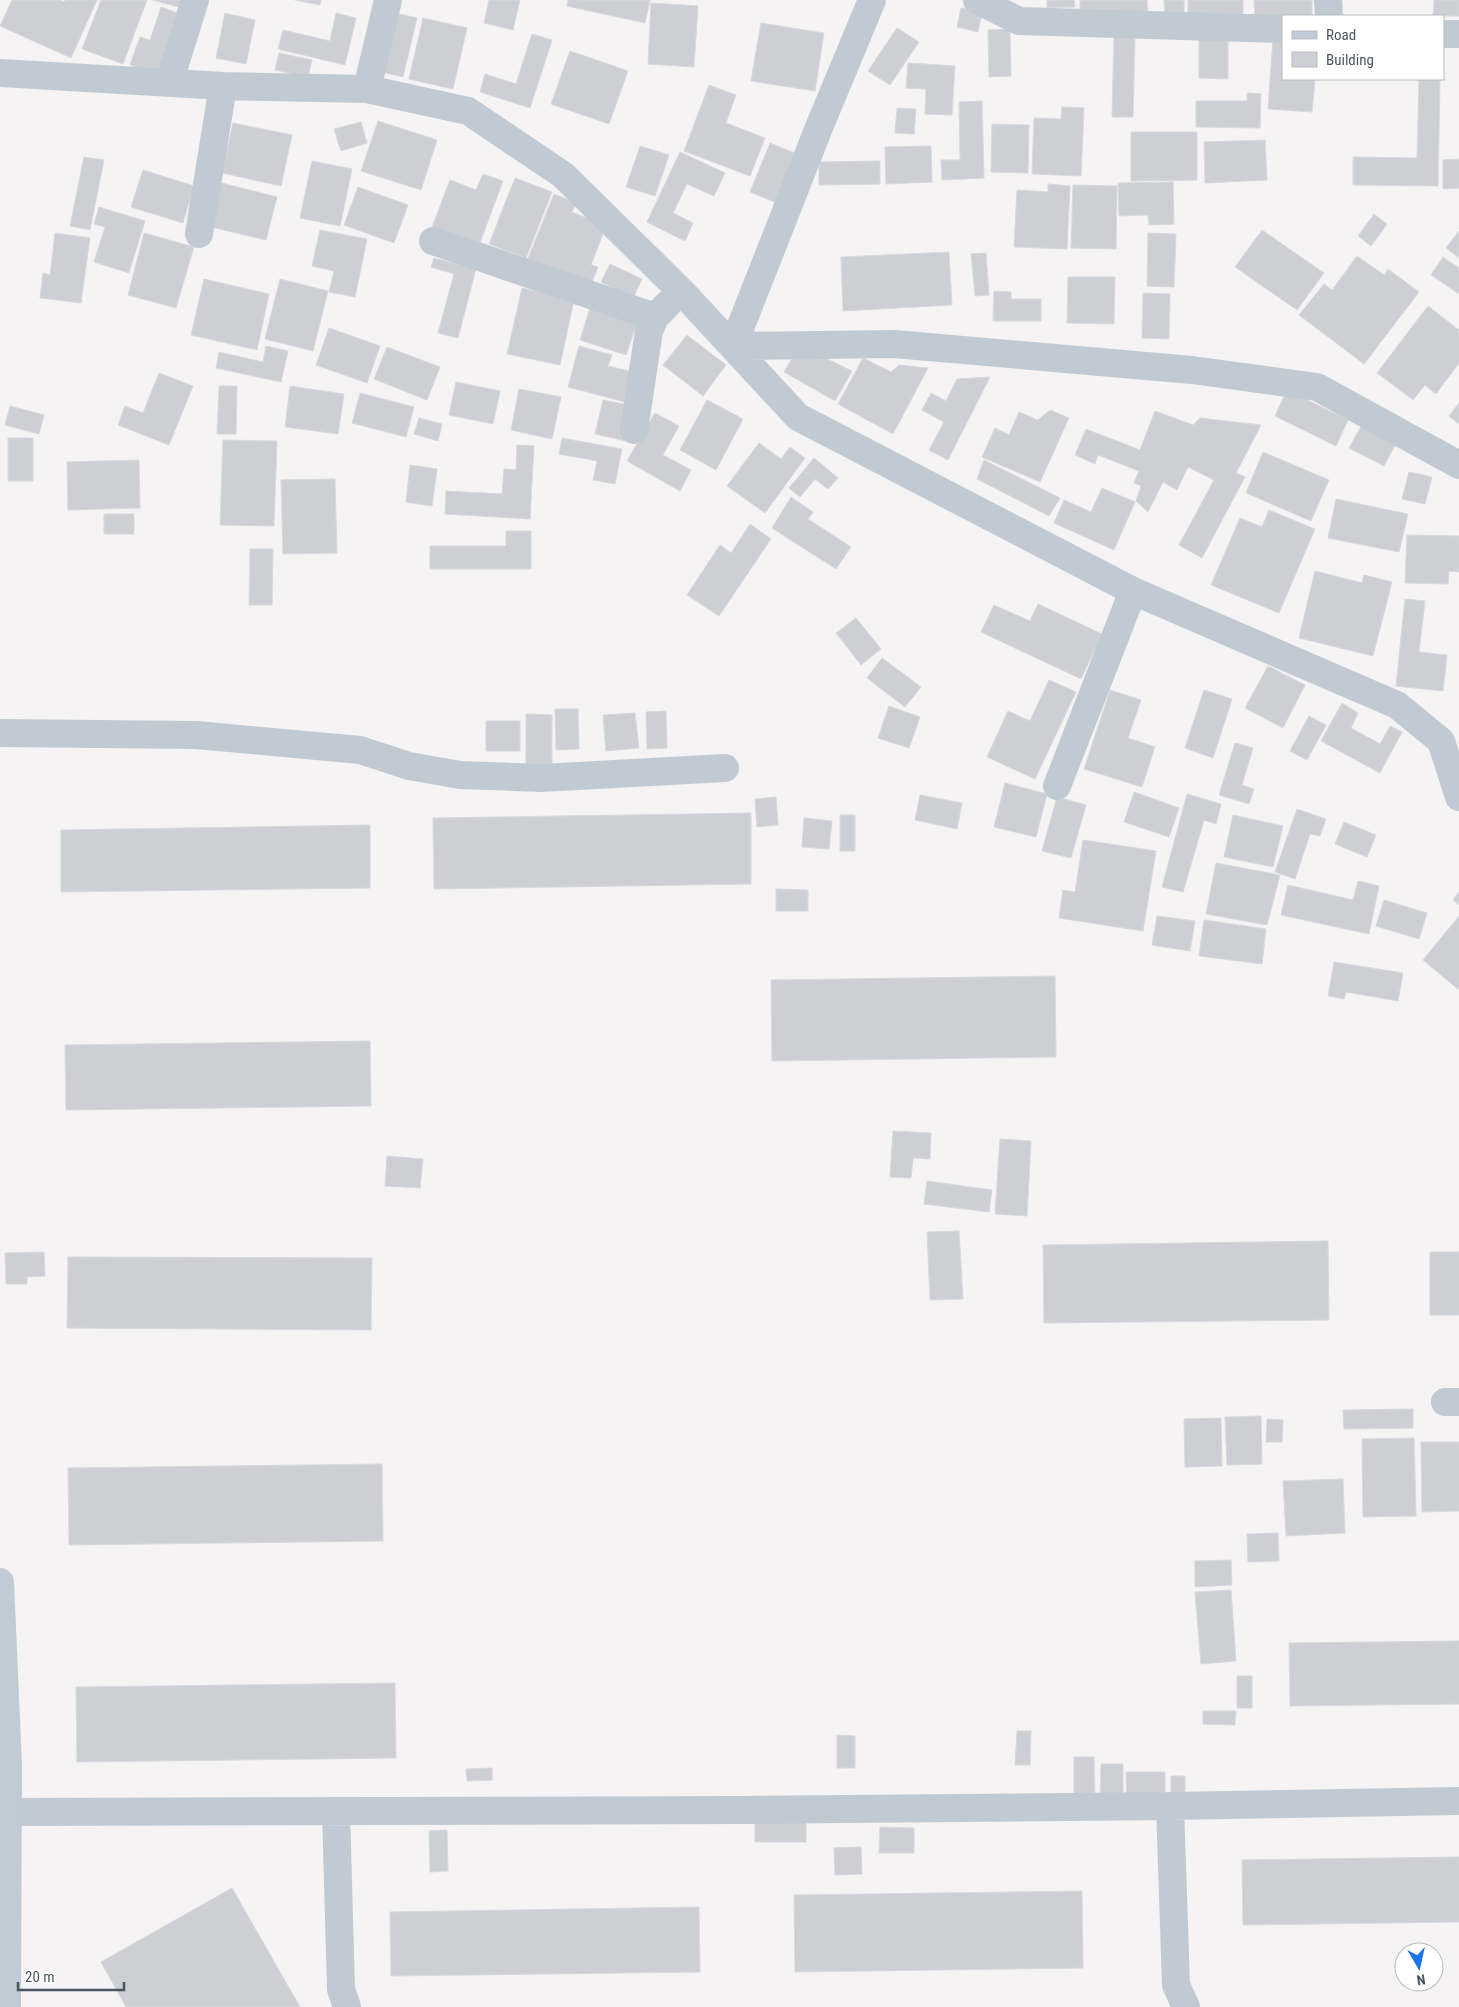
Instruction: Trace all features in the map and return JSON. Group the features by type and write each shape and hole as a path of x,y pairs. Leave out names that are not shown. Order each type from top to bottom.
{"street":[{"path":"169,83 195,0"},
{"path":"367,89 388,0"},
{"path":"733,346 820,125 872,0"},
{"path":"977,0 1020,21 1282,29"},
{"path":"1328,0 1329,15"},
{"path":"1444,34 1459,34"},
{"path":"0,74 223,86 367,89 468,111 564,175 683,293 798,417 1133,591 1397,705 1441,741 1459,797"},
{"path":"200,234 223,86"},
{"path":"434,241 655,317"},
{"path":"634,430 649,331 655,317 683,293"},
{"path":"733,346 894,344 1192,370 1317,388 1459,465"},
{"path":"1057,786 1133,591"},
{"path":"0,733 196,735 360,750 409,766 460,775 541,778 725,768"},
{"path":"0,1582 4,1765 8,1812 8,2007"},
{"path":"8,1812 743,1810 1459,1802"},
{"path":"1170,1806 1176,1985 1186,2007"},
{"path":"336,1811 341,1989 347,2007"}],"building":[{"path":"12,0 60,0 64,2 65,0 97,0 71,58 0,26"},
{"path":"101,0 147,0 123,64 82,49"},
{"path":"153,0 191,0 189,10"},
{"path":"295,0 321,0 320,5"},
{"path":"489,0 520,0 513,30 484,23"},
{"path":"568,0 650,0 645,23 567,6"},
{"path":"1047,0 1074,0 1075,7 1047,8"},
{"path":"1080,0 1147,0 1148,18 1080,20"},
{"path":"1164,0 1184,0 1184,16 1165,16"},
{"path":"1188,0 1243,0 1243,17 1188,17"},
{"path":"1254,0 1312,0 1312,15 1255,17"},
{"path":"1434,0 1459,0 1459,16 1433,15"},
{"path":"651,3 698,6 694,67 648,64"},
{"path":"161,7 183,15 162,76 130,65 140,37 150,40"},
{"path":"961,8 982,11 978,32 957,27"},
{"path":"391,12 417,18 403,77 377,71"},
{"path":"225,13 255,20 246,64 216,58"},
{"path":"336,13 356,18 345,65 278,49 283,30 330,41"},
{"path":"423,18 467,28 453,89 409,79"},
{"path":"761,23 824,33 815,91 751,81"},
{"path":"897,28 919,42 890,85 868,71"},
{"path":"1010,29 1011,76 989,77 988,30"},
{"path":"532,34 552,40 530,108 480,92 485,74 516,84"},
{"path":"1114,35 1135,36 1133,117 1112,117"},
{"path":"1228,36 1228,79 1199,78 1199,37"},
{"path":"1273,38 1282,38 1282,80 1315,80 1312,112 1268,109"},
{"path":"570,51 628,71 609,124 551,104"},
{"path":"279,53 312,60 308,77 275,70"},
{"path":"908,63 955,66 952,115 925,114 926,89 906,88"},
{"path":"1419,80 1440,80 1438,186 1353,185 1353,157 1417,158"},
{"path":"709,85 736,95 726,123 765,138 750,176 684,151"},
{"path":"1247,93 1261,94 1260,128 1196,127 1196,101 1247,101"},
{"path":"982,101 984,178 942,180 941,160 960,160 959,102"},
{"path":"1062,107 1084,108 1081,176 1032,174 1034,118 1061,119"},
{"path":"897,108 916,109 914,134 895,133"},
{"path":"378,121 437,140 421,190 361,171"},
{"path":"361,122 367,143 341,151 334,129"},
{"path":"233,123 292,135 281,186 222,173"},
{"path":"992,124 1029,125 1028,173 991,172"},
{"path":"1131,132 1197,132 1197,180 1131,181"},
{"path":"1265,140 1267,180 1205,183 1204,142"},
{"path":"770,143 797,154 777,203 750,192"},
{"path":"640,146 669,155 655,196 626,187"},
{"path":"931,146 932,182 886,184 885,147"},
{"path":"680,152 725,173 714,196 687,184 673,213 693,223 685,241 647,222"},
{"path":"84,157 104,160 90,230 70,226"},
{"path":"1459,159 1459,188 1443,189 1443,160"},
{"path":"312,161 352,169 340,226 300,218"},
{"path":"880,161 880,184 819,185 819,162"},
{"path":"143,170 194,186 183,223 131,207"},
{"path":"483,174 503,181 478,248 431,230 450,180 476,190"},
{"path":"515,178 552,192 526,258 489,244"},
{"path":"218,182 277,197 266,240 207,226"},
{"path":"1173,182 1174,224 1149,225 1148,215 1119,216 1118,183"},
{"path":"1048,184 1070,186 1067,249 1014,247 1017,190 1048,192"},
{"path":"1073,185 1117,186 1116,249 1071,248"},
{"path":"358,187 408,205 394,243 344,225"},
{"path":"554,194 576,203 572,212 606,226 591,265 598,267 590,287 527,261"},
{"path":"99,207 145,221 129,273 94,262 105,227 94,224"},
{"path":"1374,214 1387,224 1371,246 1358,236"},
{"path":"320,230 367,239 355,297 329,292 334,271 312,266"},
{"path":"1262,230 1324,273 1297,310 1235,267"},
{"path":"1459,231 1459,258 1446,248"},
{"path":"55,233 90,238 81,303 40,298 43,273 50,275"},
{"path":"144,233 194,247 176,308 128,295"},
{"path":"1148,233 1176,234 1174,287 1147,286"},
{"path":"949,252 952,305 843,311 841,257"},
{"path":"986,253 989,295 975,296 971,254"},
{"path":"1357,256 1384,275 1388,269 1419,292 1364,364 1299,315 1324,284 1332,290"},
{"path":"1443,257 1459,268 1459,294 1431,275"},
{"path":"434,258 476,269 458,338 438,333 454,274 431,267"},
{"path":"610,264 642,279 633,298 601,282"},
{"path":"1068,277 1115,277 1114,324 1067,323"},
{"path":"204,279 269,294 257,350 191,335"},
{"path":"280,279 328,291 313,351 265,339"},
{"path":"522,288 574,300 560,365 507,354"},
{"path":"994,291 1011,292 1011,299 1041,299 1041,321 993,321"},
{"path":"1143,293 1170,294 1169,339 1142,338"},
{"path":"591,305 638,320 626,355 580,340"},
{"path":"1428,306 1459,330 1459,363 1436,394 1425,385 1413,400 1377,373"},
{"path":"329,328 380,346 367,383 316,365"},
{"path":"687,335 726,365 703,396 663,365"},
{"path":"266,346 288,351 281,382 216,368 219,352 263,362"},
{"path":"579,346 612,355 608,366 637,373 629,403 568,387"},
{"path":"387,347 440,367 427,400 374,379"},
{"path":"796,351 817,354 852,371 835,401 784,372"},
{"path":"863,358 891,372 899,365 928,368 893,434 838,404"},
{"path":"159,373 193,386 169,445 118,425 125,406 143,413"},
{"path":"990,377 948,460 929,450 944,422 922,410 931,393 946,401 957,379"},
{"path":"456,382 500,391 493,424 449,415"},
{"path":"219,386 237,386 236,434 217,434"},
{"path":"290,386 344,394 338,434 285,427"},
{"path":"519,389 561,397 552,439 511,430"},
{"path":"1287,390 1348,420 1336,446 1275,416"},
{"path":"360,393 414,407 406,437 352,423"},
{"path":"603,400 633,406 626,441 595,434"},
{"path":"707,400 743,419 716,470 680,450"},
{"path":"1459,403 1459,424 1449,416"},
{"path":"10,406 44,415 39,434 5,425"},
{"path":"1050,410 1069,418 1040,482 982,457 995,428 1009,435 1019,412 1038,420"},
{"path":"1155,411 1193,425 1200,418 1261,425 1236,473 1245,477 1202,558 1179,545 1214,480 1188,467 1177,490 1163,482 1148,512 1136,501 1141,486 1134,483 1139,471 1098,455 1095,464 1075,455 1086,429 1140,450"},
{"path":"655,413 679,426 663,455 691,470 680,491 627,461"},
{"path":"419,418 442,424 438,441 414,434"},
{"path":"1362,425 1396,443 1384,466 1349,448"},
{"path":"8,438 33,438 33,481 8,481"},
{"path":"562,438 622,449 615,484 593,480 597,461 559,454"},
{"path":"223,440 277,441 274,526 220,525"},
{"path":"759,443 781,459 790,447 805,458 765,513 727,486"},
{"path":"517,445 534,446 530,519 445,514 446,491 502,494 504,469 516,470"},
{"path":"1263,452 1329,480 1311,521 1246,493"},
{"path":"814,458 838,478 828,489 815,479 800,497 789,488"},
{"path":"139,460 140,508 68,510 67,462"},
{"path":"984,460 1060,498 1049,516 977,479"},
{"path":"410,465 437,469 432,506 406,502"},
{"path":"1409,472 1432,477 1425,504 1402,499"},
{"path":"335,479 337,553 283,554 281,480"},
{"path":"1102,488 1135,502 1114,550 1054,523 1064,500 1091,512"},
{"path":"791,497 813,512 808,519 851,547 836,569 772,528"},
{"path":"1336,499 1408,514 1399,552 1328,538"},
{"path":"1269,510 1315,529 1279,613 1211,585 1240,518 1262,527"},
{"path":"104,514 134,514 134,534 104,534"},
{"path":"750,524 771,539 719,616 687,595 720,545 731,553"},
{"path":"506,531 531,531 531,569 430,569 430,546 506,546"},
{"path":"1407,535 1459,536 1459,572 1449,571 1448,584 1405,583"},
{"path":"250,549 273,549 272,605 249,605"},
{"path":"1315,571 1362,583 1364,575 1392,582 1373,656 1299,638"},
{"path":"1405,599 1425,601 1419,652 1447,655 1443,691 1396,686"},
{"path":"1038,604 1102,634 1081,679 981,632 994,605 1030,621"},
{"path":"856,618 881,649 861,665 836,633"},
{"path":"882,658 921,687 905,707 867,678"},
{"path":"1268,666 1305,685 1283,728 1245,708"},
{"path":"1049,680 1076,692 1035,779 987,757 1008,711 1030,721"},
{"path":"1110,690 1141,700 1128,738 1155,747 1142,787 1084,769"},
{"path":"1204,690 1232,699 1213,758 1185,748"},
{"path":"1342,703 1358,713 1351,728 1380,744 1390,726 1402,732 1380,773 1321,741"},
{"path":"889,706 920,717 909,748 878,738"},
{"path":"555,709 578,709 579,749 556,750"},
{"path":"666,711 667,748 647,749 646,712"},
{"path":"635,713 639,748 606,751 603,715"},
{"path":"526,714 552,715 552,764 526,765"},
{"path":"1309,716 1326,725 1307,760 1290,751"},
{"path":"486,721 520,721 520,751 486,751"},
{"path":"1235,743 1253,748 1242,785 1254,789 1249,804 1219,795"},
{"path":"1005,783 1047,794 1036,837 994,827"},
{"path":"1134,792 1179,808 1169,837 1124,822"},
{"path":"1187,794 1221,804 1216,824 1204,820 1183,892 1162,887"},
{"path":"920,795 962,803 957,829 915,820"},
{"path":"776,797 778,825 757,827 755,799"},
{"path":"1057,797 1086,805 1071,858 1042,851"},
{"path":"1297,809 1326,819 1320,836 1310,834 1295,879 1275,872"},
{"path":"751,813 751,884 434,889 433,818"},
{"path":"840,815 855,815 855,851 840,851"},
{"path":"1233,815 1283,826 1273,867 1224,857"},
{"path":"804,818 832,821 829,849 802,847"},
{"path":"1344,822 1376,835 1367,857 1335,844"},
{"path":"370,825 370,888 61,892 61,830"},
{"path":"1083,840 1156,851 1143,931 1059,918 1063,890 1075,892"},
{"path":"1216,863 1280,875 1267,925 1206,914"},
{"path":"1358,881 1379,886 1369,934 1281,915 1288,885 1353,900"},
{"path":"776,889 808,890 808,911 776,911"},
{"path":"1459,892 1459,905 1453,900"},
{"path":"1384,900 1427,913 1419,939 1376,926"},
{"path":"1157,916 1195,921 1190,951 1152,945"},
{"path":"1459,916 1459,990 1423,960"},
{"path":"1204,920 1266,929 1262,964 1199,956"},
{"path":"1334,962 1403,973 1398,1001 1346,992 1344,999 1328,996"},
{"path":"1055,976 1056,1057 772,1061 771,980"},
{"path":"370,1041 371,1106 66,1110 65,1045"},
{"path":"893,1131 931,1133 930,1159 913,1158 911,1178 890,1177"},
{"path":"1000,1139 1031,1141 1027,1216 995,1214"},
{"path":"387,1156 423,1159 420,1188 385,1186"},
{"path":"927,1181 992,1190 989,1212 924,1204"},
{"path":"959,1231 963,1299 930,1300 927,1232"},
{"path":"1328,1241 1329,1320 1044,1323 1043,1245"},
{"path":"44,1252 45,1276 27,1277 27,1284 6,1284 5,1253"},
{"path":"1430,1252 1459,1252 1459,1315 1430,1315"},
{"path":"68,1257 372,1258 371,1330 67,1328"},
{"path":"1413,1409 1413,1428 1344,1429 1343,1410"},
{"path":"1261,1416 1262,1464 1227,1465 1225,1417"},
{"path":"1221,1418 1222,1466 1185,1467 1184,1419"},
{"path":"1267,1419 1283,1420 1282,1442 1266,1442"},
{"path":"1414,1438 1416,1516 1363,1517 1362,1439"},
{"path":"1421,1442 1459,1442 1459,1511 1422,1512"},
{"path":"382,1464 383,1541 69,1545 68,1468"},
{"path":"1343,1479 1345,1533 1286,1536 1283,1481"},
{"path":"1278,1533 1279,1561 1248,1562 1247,1534"},
{"path":"1231,1560 1232,1585 1195,1587 1195,1561"},
{"path":"1231,1590 1236,1661 1201,1664 1195,1592"},
{"path":"1459,1641 1459,1704 1290,1706 1289,1643"},
{"path":"1237,1676 1252,1676 1252,1708 1237,1708"},
{"path":"395,1683 396,1758 77,1762 76,1687"},
{"path":"1203,1711 1236,1711 1235,1725 1203,1724"},
{"path":"1017,1731 1031,1731 1030,1765 1015,1765"},
{"path":"837,1735 855,1736 855,1768 837,1768"},
{"path":"1074,1757 1094,1757 1095,1797 1074,1798"},
{"path":"1101,1764 1123,1764 1123,1798 1100,1797"},
{"path":"492,1768 492,1780 467,1781 466,1769"},
{"path":"1126,1772 1165,1772 1165,1802 1127,1802"},
{"path":"1171,1776 1185,1776 1185,1799 1171,1799"},
{"path":"755,1821 806,1821 806,1842 755,1842"},
{"path":"880,1827 914,1828 914,1853 879,1853"},
{"path":"447,1830 448,1871 430,1872 429,1831"},
{"path":"861,1847 862,1874 835,1875 834,1848"},
{"path":"1459,1857 1459,1922 1243,1925 1242,1860"},
{"path":"232,1888 300,2007 126,2007 101,1962"},
{"path":"1082,1891 1083,1968 795,1972 794,1895"},
{"path":"699,1907 700,1972 391,1976 390,1912"}]}
